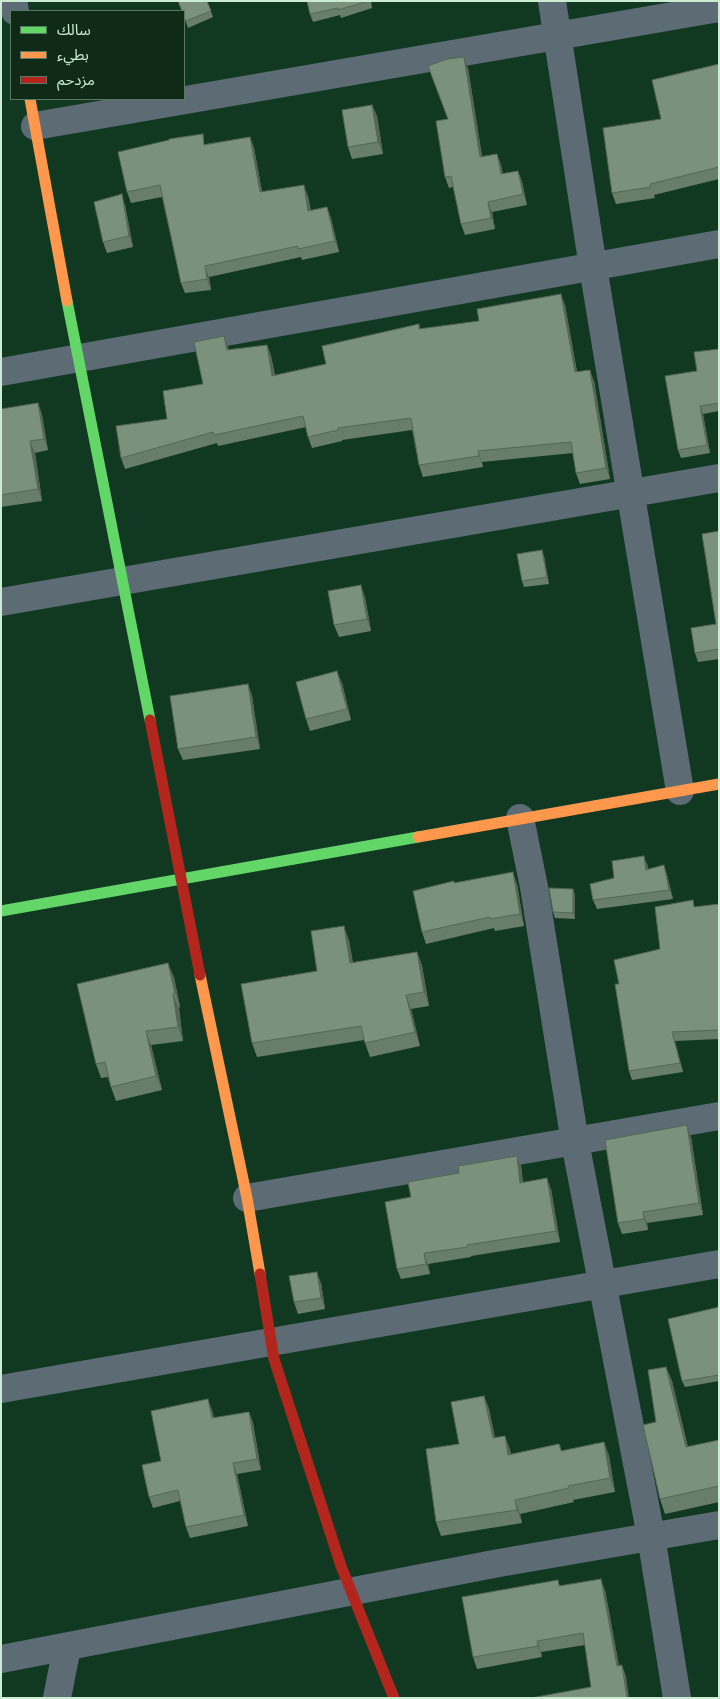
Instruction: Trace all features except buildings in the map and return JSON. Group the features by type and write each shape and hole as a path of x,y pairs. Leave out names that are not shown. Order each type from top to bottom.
{"street":[{"path":"552,1 630,492 680,791"},
{"path":"35,126 719,8"},
{"path":"30,100 78,358 123,580 180,879 248,1198 270,1342 350,1591 394,1698"},
{"path":"1,372 719,244"},
{"path":"1,602 719,478"},
{"path":"1,910 719,784"},
{"path":"520,818 534,888 575,1142 651,1536 677,1698"},
{"path":"248,1198 719,1116"},
{"path":"1,1389 719,1264"},
{"path":"1,1659 350,1591 719,1525"},
{"path":"58,1698 67,1647"}],"traffic: fast":[{"path":"67,301 150,720"},
{"path":"1,911 418,837"}],"traffic: slow":[{"path":"30,100 67,301"},
{"path":"418,837 719,784"},
{"path":"200,975 247,1198 260,1274"}],"traffic: jam":[{"path":"150,720 200,975"},
{"path":"260,1274 274,1359 341,1566 394,1698"}]}
